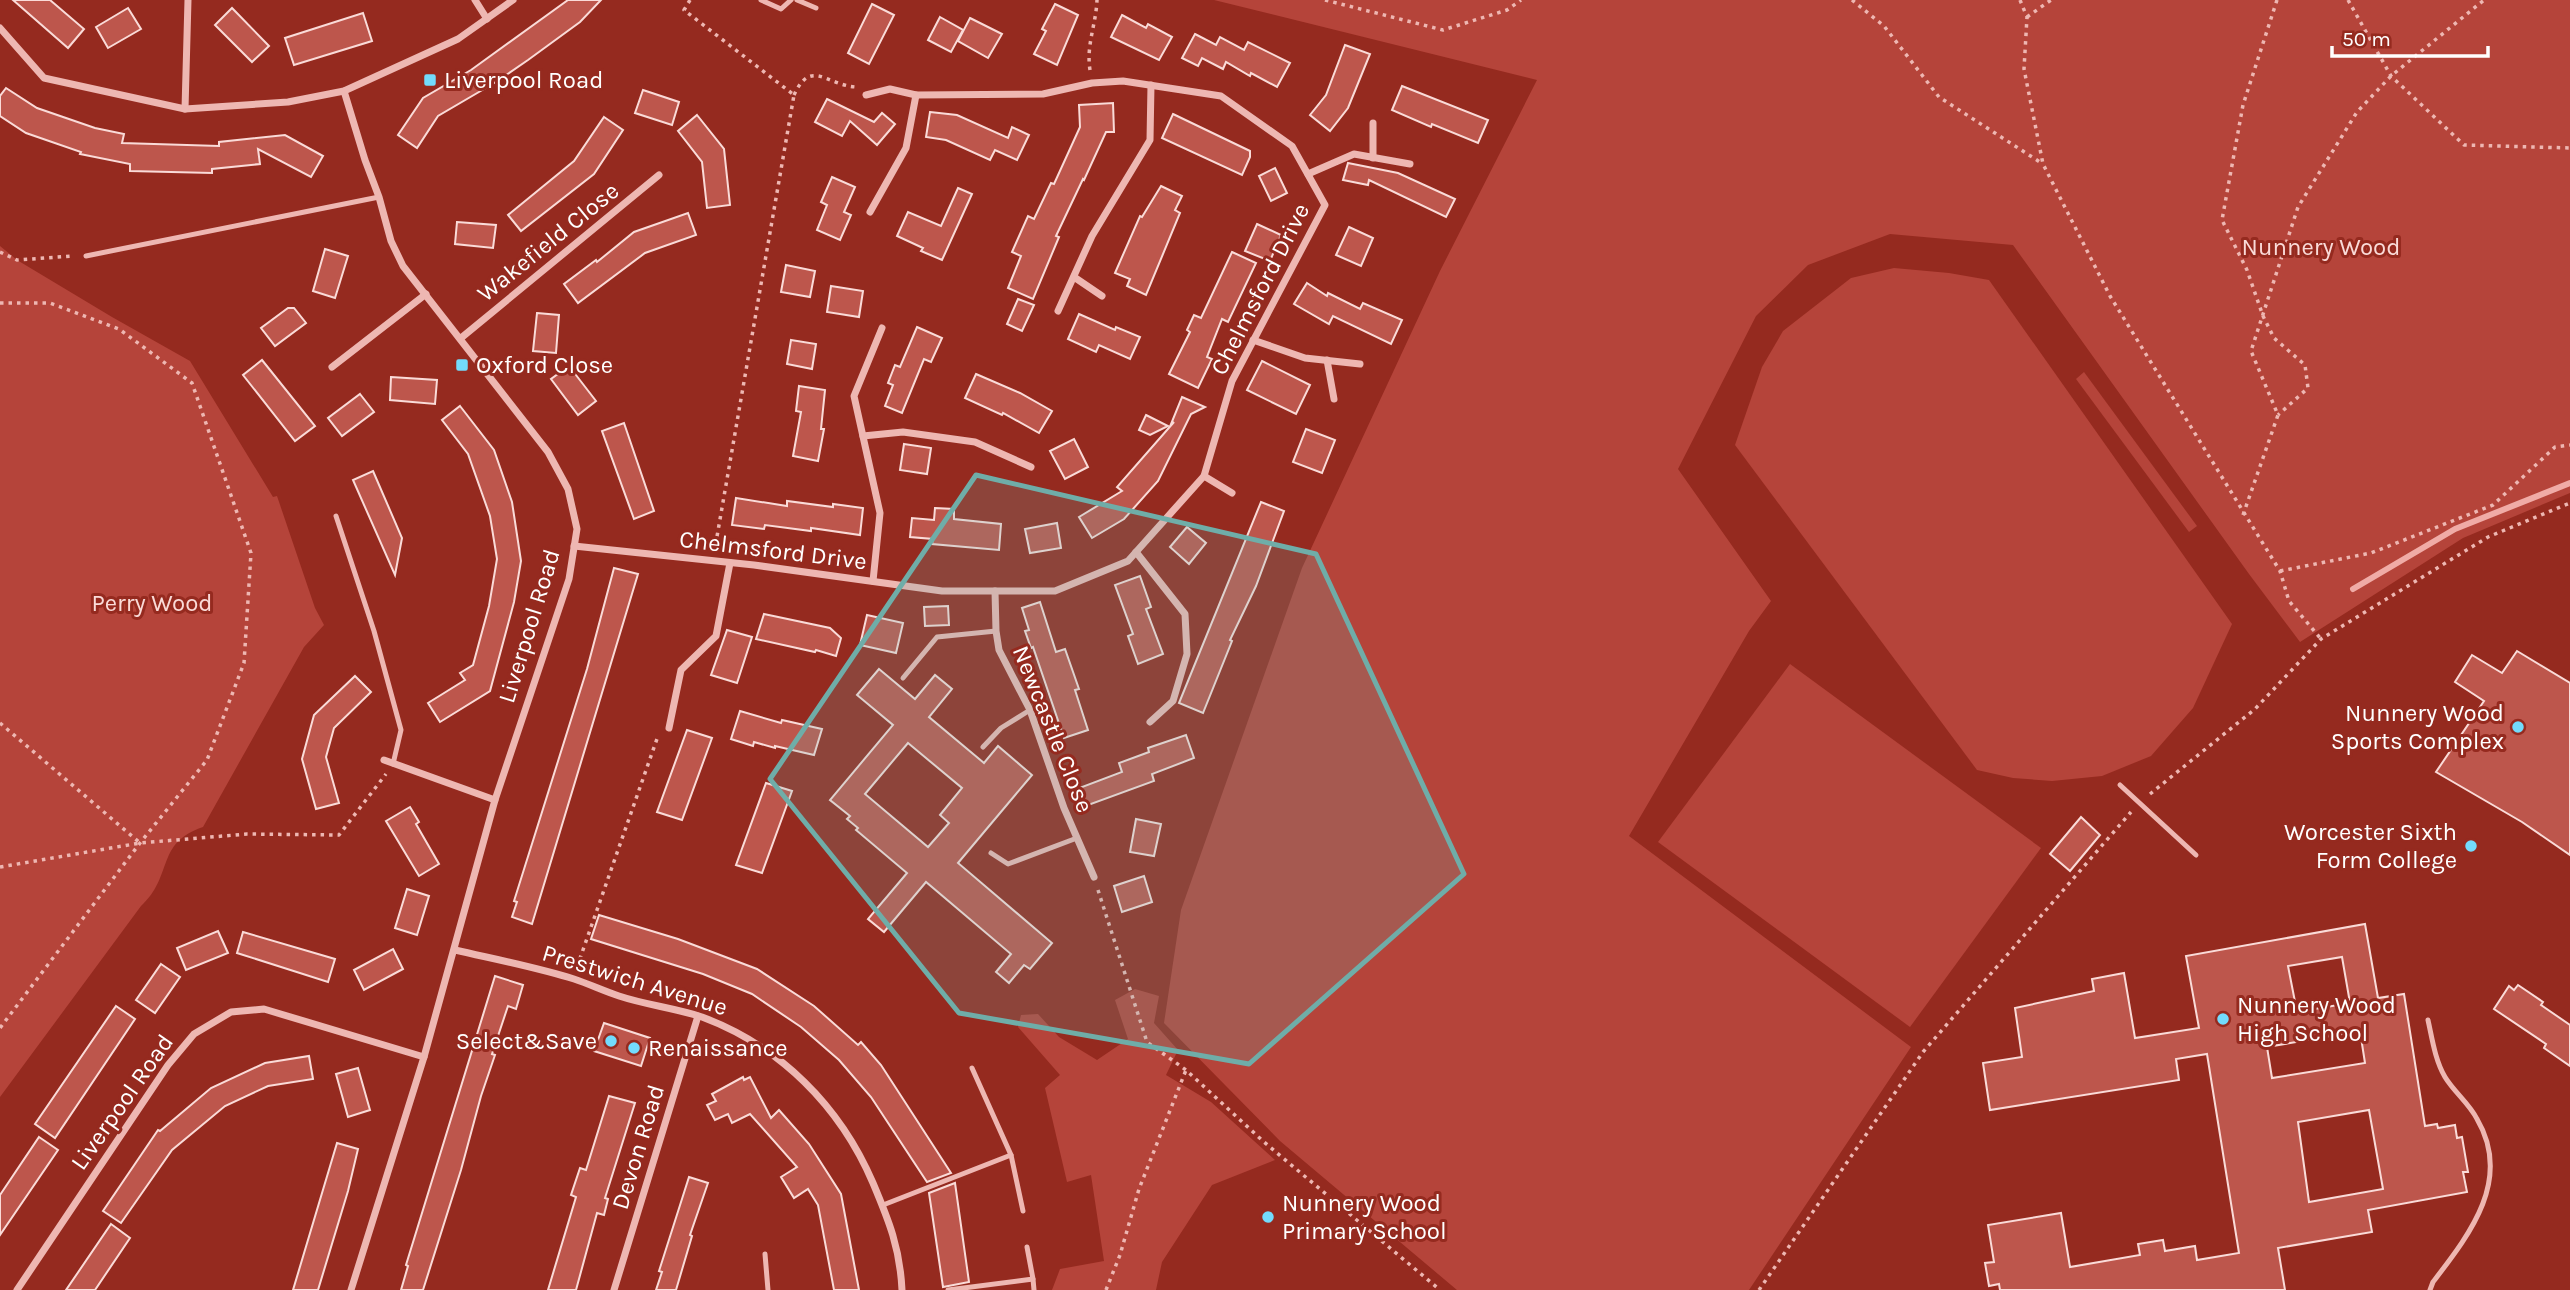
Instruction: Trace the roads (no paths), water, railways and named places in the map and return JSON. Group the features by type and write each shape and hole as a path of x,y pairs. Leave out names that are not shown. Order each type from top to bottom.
{"street":[{"path":"185,109 188,0"},
{"path":"475,0 487,19"},
{"path":"0,29 44,78 185,109 288,102 344,91 458,39 513,0"},
{"name":"Chelmsford Drive","path":"574,546 942,591 1055,591 1128,561 1204,477 1232,381 1325,205 1292,146 1221,96 1123,81 1092,83 1043,94 916,95 890,89 866,95"},
{"path":"1058,310 1092,236 1150,140 1151,85"},
{"name":"Liverpool Road","path":"344,91 391,241 403,266 553,461 568,489 577,529 569,579 495,800 424,1057 351,1290"},
{"path":"870,212 906,148 916,95"},
{"path":"1373,123 1373,158"},
{"path":"1308,174 1354,155 1410,164"},
{"name":"Wakefield Close","path":"461,338 659,175"},
{"path":"1074,277 1102,296"},
{"path":"332,367 426,294"},
{"path":"873,581 880,513 854,396 882,328"},
{"path":"1253,340 1305,358 1360,364"},
{"path":"1327,360 1334,399"},
{"path":"863,436 903,432 975,442 1031,467"},
{"path":"1204,477 1232,493"},
{"path":"1136,552 1185,614 1186,654 1172,701 1150,722"},
{"path":"669,728 681,670 716,636 730,563"},
{"name":"Newcastle Close","path":"995,591 999,650 1030,709 1064,808 1094,877"},
{"path":"384,760 495,800"},
{"name":"Prestwich Avenue","path":"455,950 572,979 620,996 698,1016 729,1028 759,1045 794,1071 818,1095 845,1130 865,1164 897,1241 902,1290"},
{"name":"Liverpool Road","path":"17,1290 168,1065 194,1034 231,1012 264,1009 424,1057"},
{"name":"Devon Road","path":"614,1290 698,1016"}],"lane":[{"path":"761,0 781,9 791,0"},
{"path":"797,0 816,8"},
{"path":"86,256 379,197"},
{"path":"336,516 374,631 401,730 393,764"},
{"path":"903,678 937,637 996,631"},
{"path":"983,747 1002,728 1030,709"},
{"path":"2120,785 2196,855"},
{"path":"990,853 1009,863 1077,838"},
{"path":"2428,1020 2444,1076 2476,1115 2486,1135 2489,1163 2486,1196 2476,1223 2432,1282 2430,1290"},
{"path":"972,1068 1011,1155 1023,1211"},
{"path":"883,1205 1011,1155"},
{"path":"1027,1247 1034,1290"},
{"path":"765,1254 768,1290"},
{"path":"948,1290 1033,1279"}],"waterway":[{"path":"2353,589 2455,529 2570,483"}],"place":[{"name":"Liverpool Road","path":"430,80"},
{"name":"Oxford Close","path":"462,365"},
{"name":"Nunnery Wood Sports Complex","path":"2518,727"},
{"name":"Worcester Sixth Form College","path":"2471,846"},
{"name":"Nunnery Wood High School","path":"2223,1019"},
{"name":"Select&Save","path":"611,1041"},
{"name":"Renaissance","path":"634,1048"},
{"name":"Nunnery Wood Primary School","path":"1268,1217"}],"park label":[{"name":"Nunnery Wood","path":"2321,247"},
{"name":"Perry Wood","path":"152,603"}]}
